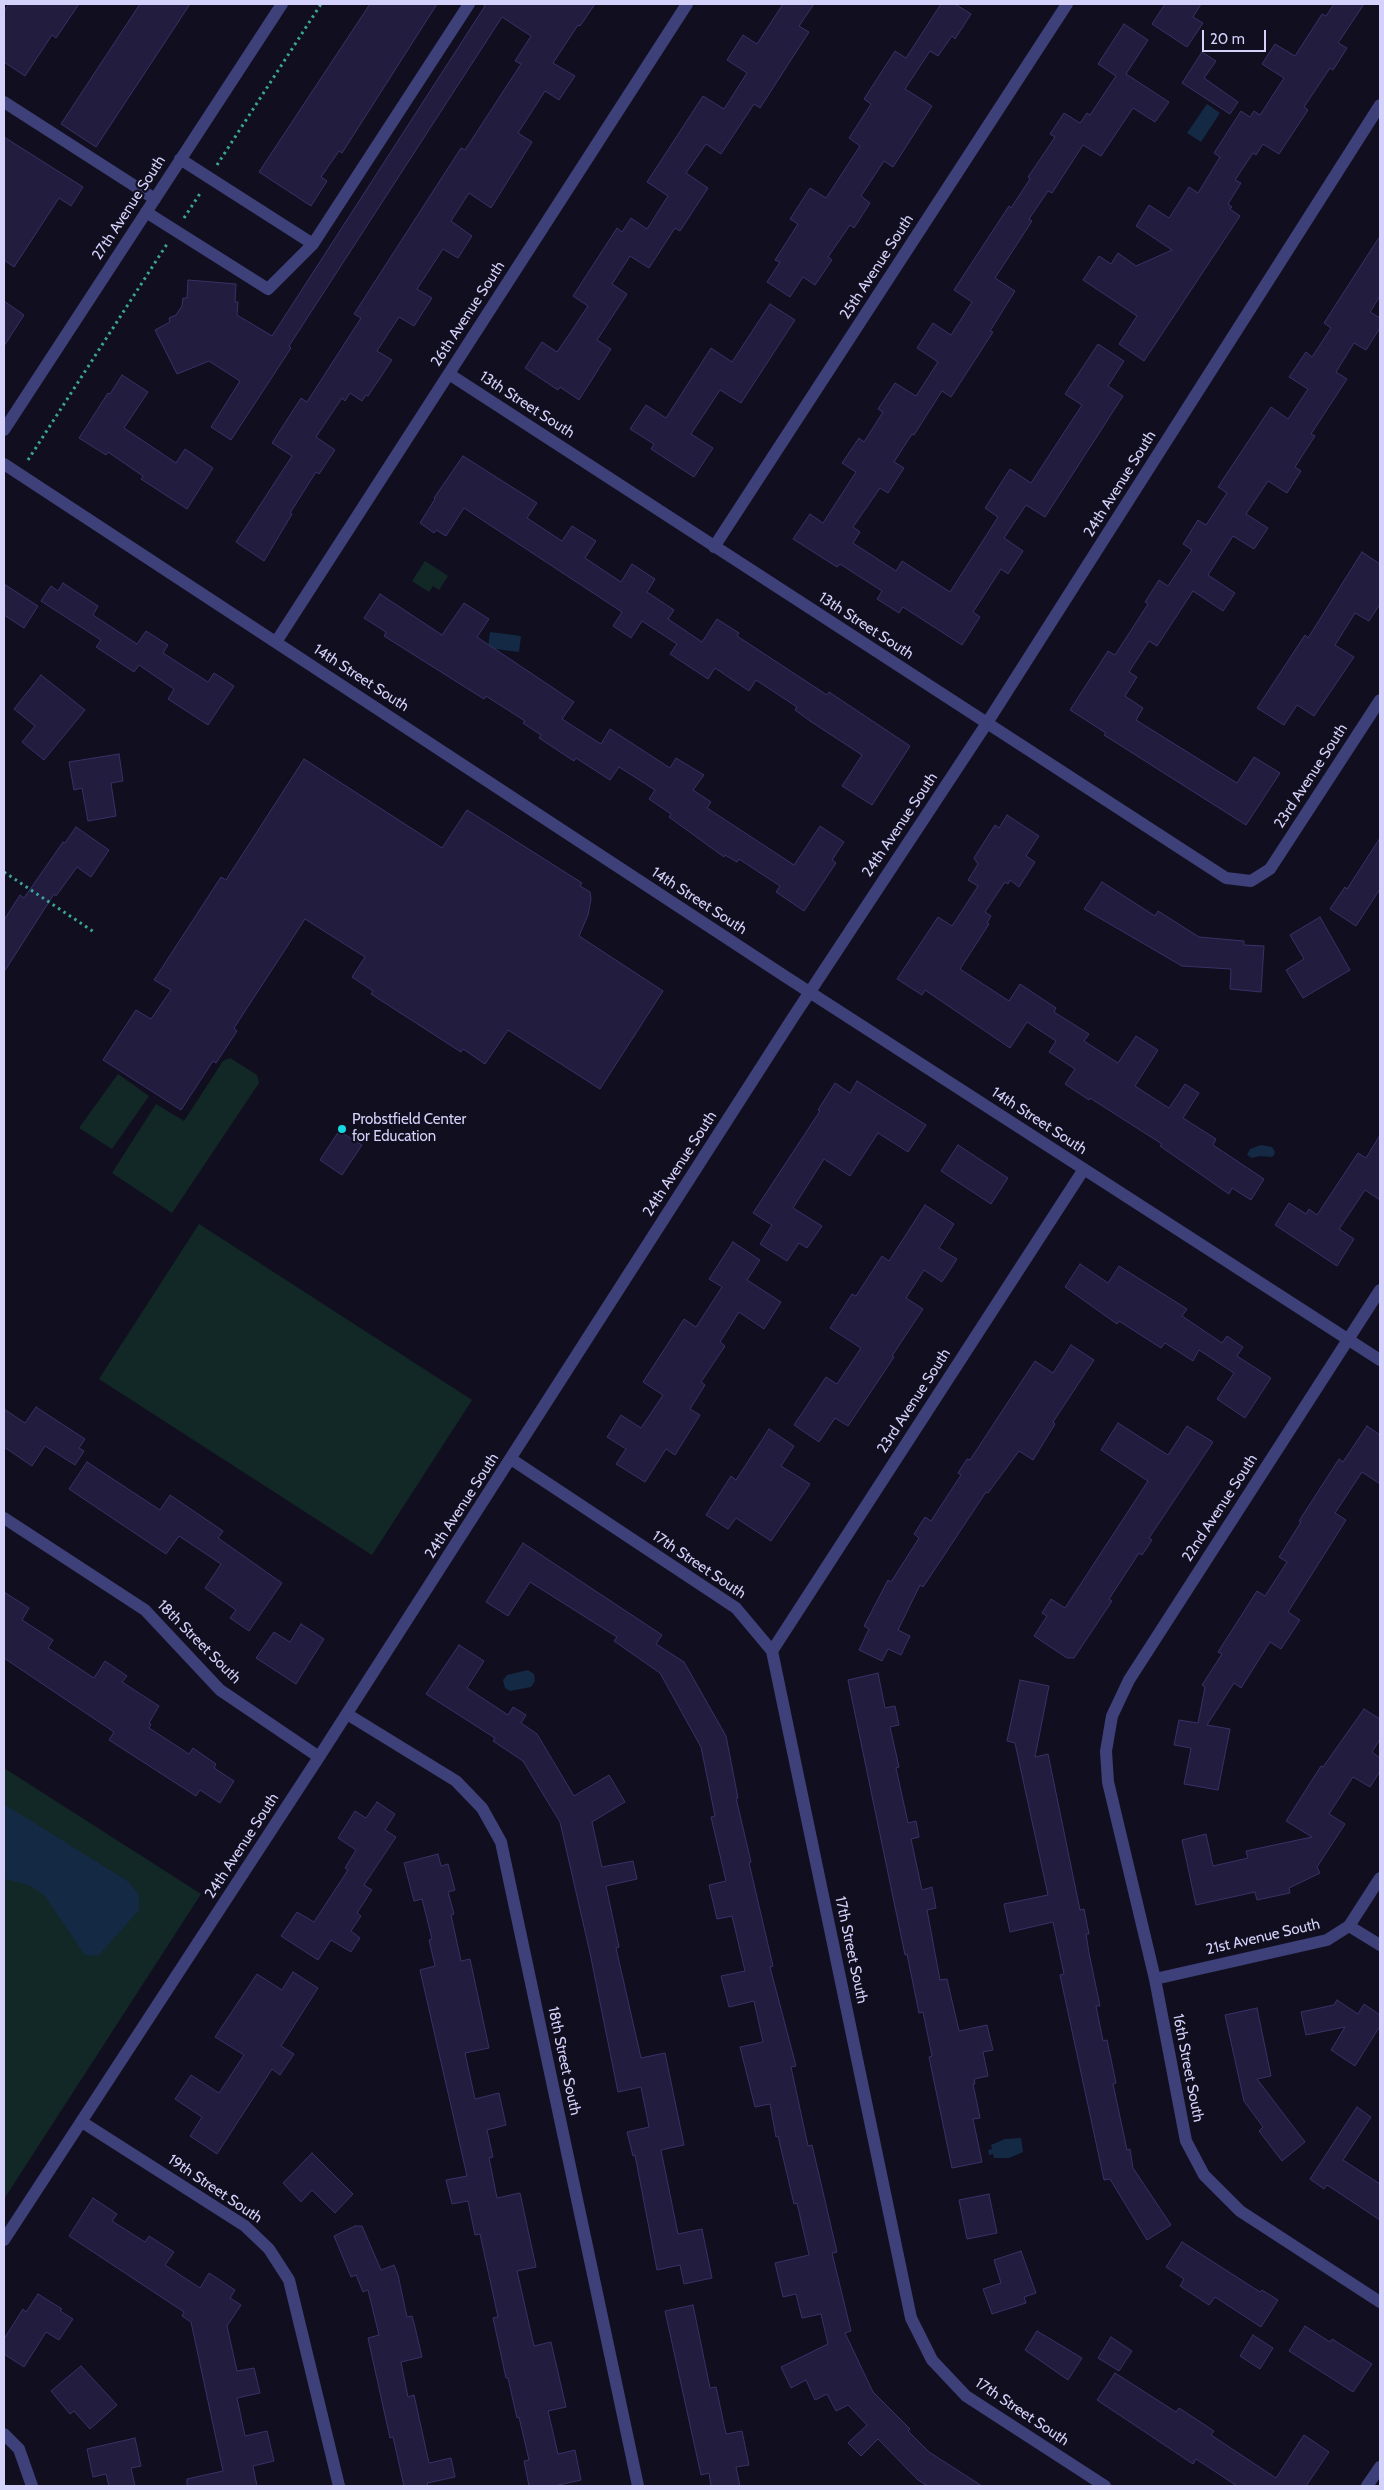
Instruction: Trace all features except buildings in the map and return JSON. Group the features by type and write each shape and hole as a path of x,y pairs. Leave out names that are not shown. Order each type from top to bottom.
{"street":[{"name":"27th Avenue South","path":"4,430 282,4"},
{"path":"146,212 268,289 313,244 469,4"},
{"name":"26th Avenue South","path":"276,642 687,4"},
{"name":"25th Avenue South","path":"714,547 1067,4"},
{"path":"4,102 155,199"},
{"name":"24th Avenue South","path":"4,2240 347,1714 809,992 987,723 1380,105"},
{"path":"180,159 313,244"},
{"name":"13th Street South","path":"450,374 1226,878 1251,881 1270,869"},
{"name":"14th Street South","path":"4,464 809,992 1380,1360"},
{"name":"23rd Avenue South","path":"1270,869 1380,700"},
{"name":"23rd Avenue South","path":"772,1650 1084,1169"},
{"name":"22nd Avenue South","path":"1106,1751 1112,1716 1129,1680 1380,1290"},
{"name":"17th Street South","path":"511,1459 736,1608 772,1650 911,2318 932,2360 966,2396 1105,2486"},
{"name":"18th Street South","path":"4,1518 145,1610 220,1690 319,1757"},
{"name":"18th Street South","path":"347,1714 456,1781 482,1808 501,1842 638,2486"},
{"name":"16th Street South","path":"1106,1751 1108,1782 1155,1979 1186,2142 1204,2175 1240,2211 1380,2302"},
{"name":"21st Avenue South","path":"1155,1979 1327,1940 1349,1926 1380,1878"},
{"path":"1349,1926 1380,1945"},
{"name":"19th Street South","path":"82,2122 245,2226 269,2249 289,2280 339,2486"},
{"path":"4,2434 19,2449 32,2486"},
{"path":"1367,2486 1380,2466"}],"path":[{"path":"4,872 94,932"}],"green space":[{"path":"425,561 448,576 439,590 433,586 429,592 412,581"},
{"path":"230,1058 257,1075 259,1083 172,1213 112,1173 156,1104 184,1121 223,1061"},
{"path":"118,1074 149,1096 112,1149 79,1128"},
{"path":"199,1224 472,1400 372,1555 99,1379"},
{"path":"4,1768 201,1894 4,2199"}],"water":[{"path":"1207,104 1220,113 1201,142 1187,133"},
{"path":"490,632 521,636 519,652 488,648"},
{"path":"1261,1145 1272,1147 1275,1152 1274,1155 1272,1157 1260,1156 1252,1158 1247,1155 1250,1149"},
{"path":"528,1670 534,1674 535,1681 531,1687 510,1691 505,1688 503,1680 507,1675"},
{"path":"4,1804 129,1882 139,1895 139,1910 98,1956 85,1955 44,1895 29,1885 4,1879"},
{"path":"1021,2138 1023,2152 1009,2158 994,2158 993,2154 989,2155 988,2150 992,2149 991,2145 1005,2139"}],"place":[{"name":"Probstfield Center for Education","path":"342,1129"}]}
